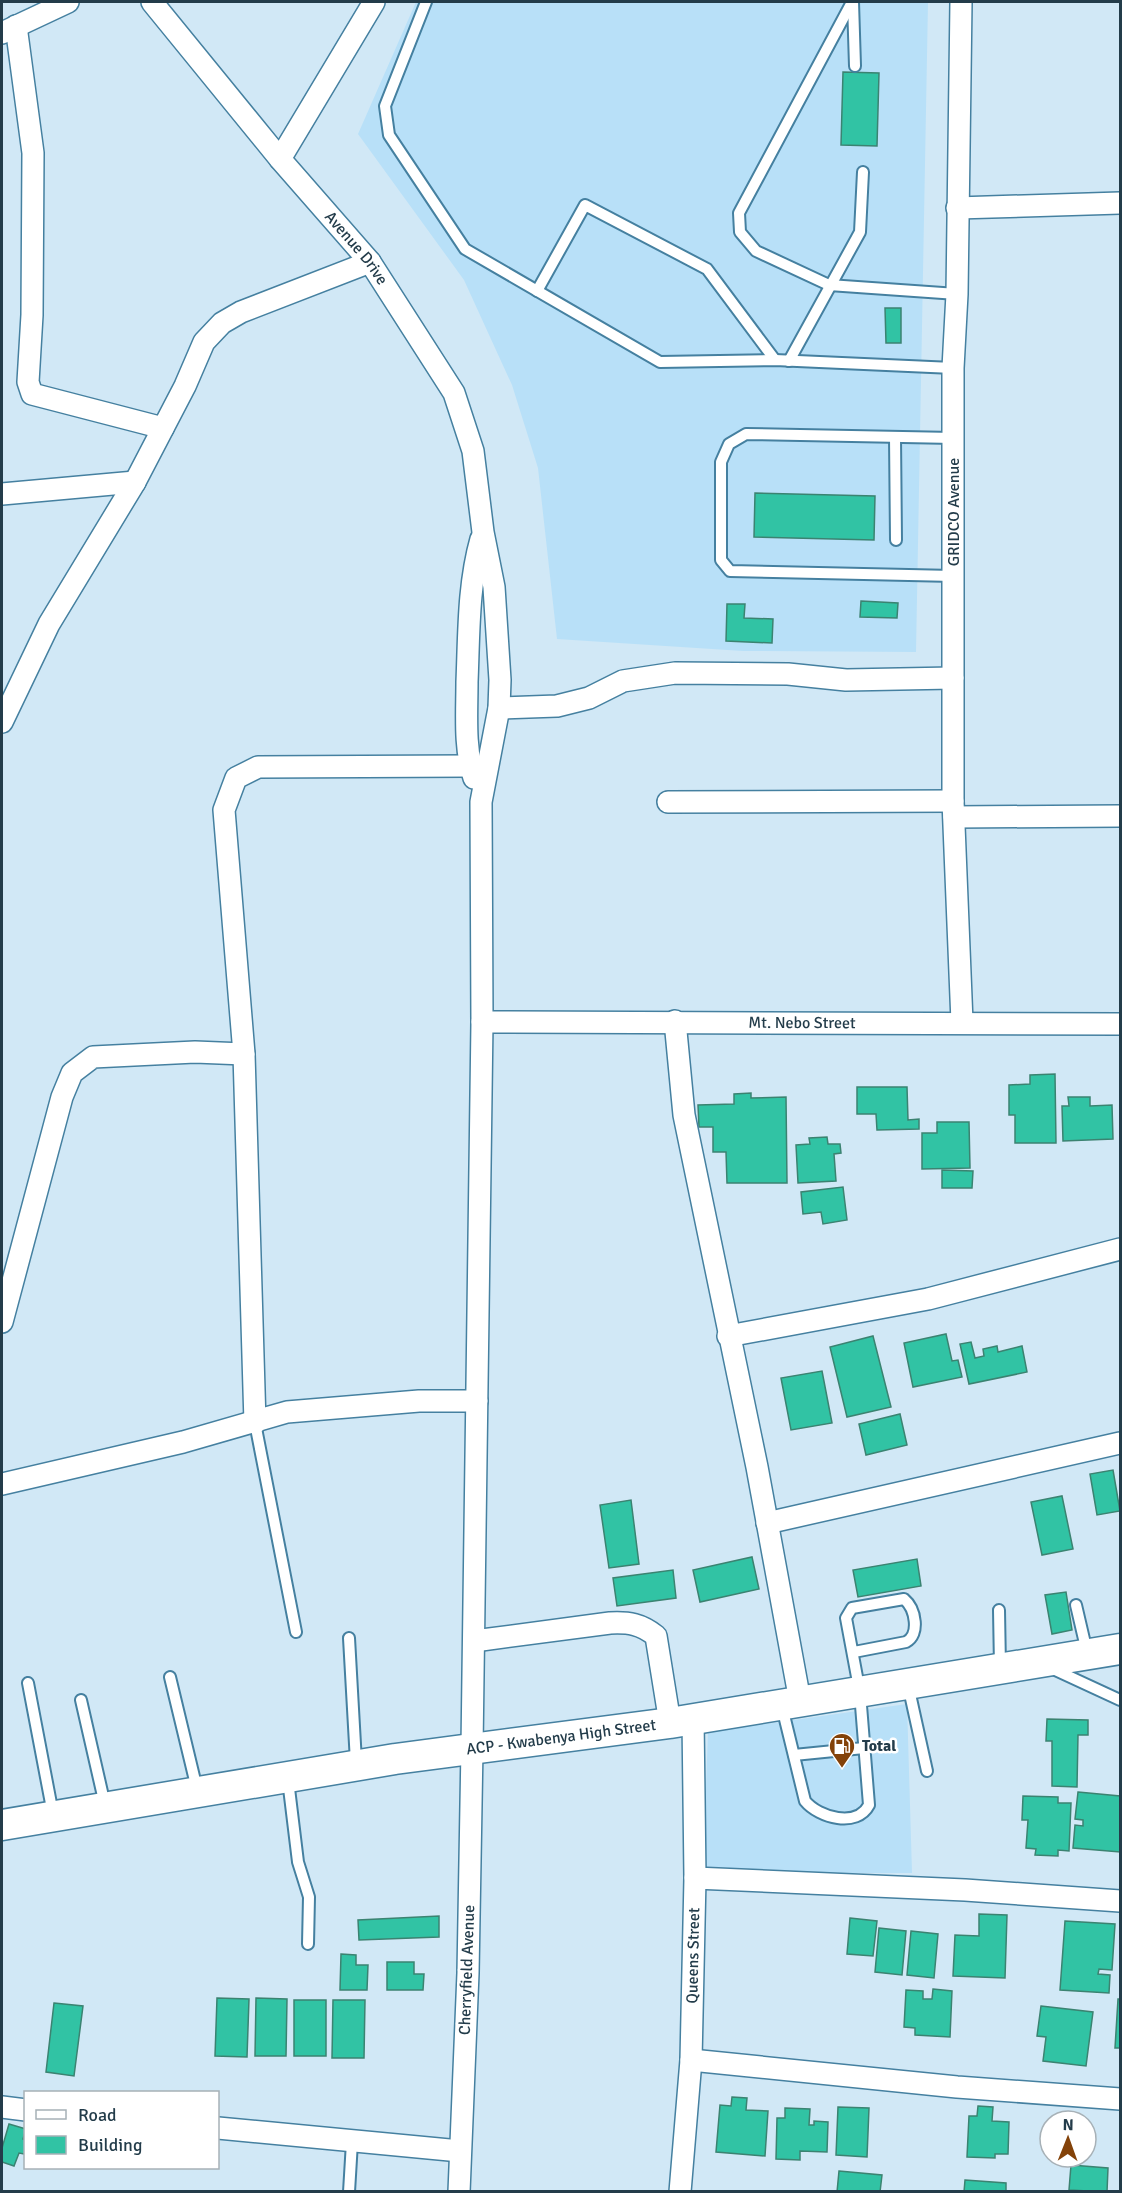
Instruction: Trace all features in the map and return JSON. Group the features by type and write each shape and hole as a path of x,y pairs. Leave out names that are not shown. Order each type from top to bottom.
{"main road":[{"name":"ACP - Kwabenya High Street","path":"2,1825 356,1766 860,1693 1120,1649"}],"street":[{"path":"68,2 9,29 33,153 32,315 28,382 32,394 163,428"},
{"name":"Avenue Drive","path":"152,2 280,159 370,262 454,393 472,451 483,532 494,586 500,680 499,708 481,802"},
{"path":"280,159 374,2"},
{"name":"GRIDCO Avenue","path":"961,2 957,294 953,368 953,678 954,809 963,1022"},
{"path":"957,208 1120,203"},
{"path":"2,722 49,624 135,482 185,386 204,342 222,323 241,312 370,262"},
{"path":"2,494 135,482"},
{"path":"481,802 470,766 467,717 469,610 476,557 483,532"},
{"path":"499,708 557,706 589,698 623,681 675,673 788,674 846,680 953,678"},
{"path":"255,1422 244,1054 224,810 236,778 258,767 470,766"},
{"name":"Cherryfield Avenue","path":"459,2192 468,1973 474,1641 482,1022 481,802"},
{"path":"668,802 954,809 1120,816"},
{"path":"675,1021 684,1114 767,1523 791,1702"},
{"name":"Mt. Nebo Street","path":"482,1022 1120,1024"},
{"path":"2,1322 62,1097 72,1072 93,1057 195,1052 244,1054"},
{"path":"728,1336 928,1299 1120,1249"},
{"path":"2,1484 288,1412 419,1401 477,1401"},
{"path":"767,1523 1120,1443"},
{"name":"Queens Street","path":"474,1641 626,1622 643,1626 656,1636 681,1720 695,1878 691,2060 680,2192"},
{"path":"695,1878 965,1890 1120,1901"},
{"path":"691,2060 957,2087 1120,2099"},
{"path":"2,2107 24,2110"},
{"path":"219,2128 460,2151"}],"lane":[{"path":"426,2 385,106 389,135 465,249 660,362 775,360 953,368"},
{"path":"852,2 855,66"},
{"path":"852,2 739,213 740,232 756,251 829,285 957,294"},
{"path":"789,361 860,232 863,172"},
{"path":"537,291 585,205 707,269 775,360"},
{"path":"954,438 746,434 729,444 721,462 722,560 730,571 954,576"},
{"path":"895,437 896,540"},
{"path":"255,1422 296,1632"},
{"path":"791,1702 794,1755 805,1801 813,1810 824,1815 856,1818 864,1815 869,1805 860,1693 846,1618 850,1610 904,1599 908,1603 916,1632 913,1639 854,1652"},
{"path":"1076,1605 1088,1655"},
{"path":"999,1610 1000,1669"},
{"path":"349,1638 356,1766"},
{"path":"1040,1663 1120,1700"},
{"path":"170,1677 198,1793"},
{"path":"28,1683 53,1818"},
{"path":"908,1684 927,1771"},
{"path":"81,1700 105,1809"},
{"path":"794,1755 864,1748"},
{"path":"287,1777 298,1862 309,1897 308,1944"},
{"path":"349,2192 352,2142"}],"shaded area":[{"path":"416,2 928,2 916,652 743,651 557,639 538,468 512,385 464,280 358,134"},
{"path":"907,1704 912,1873 703,1873 708,1732"}],"building":[{"path":"843,72 879,73 877,146 841,145"},
{"path":"885,308 901,308 901,343 886,343"},
{"path":"755,493 875,496 874,540 754,537"},
{"path":"861,601 898,603 897,618 860,617"},
{"path":"727,604 745,604 744,618 773,619 772,643 726,641"},
{"path":"1055,1074 1056,1143 1015,1143 1015,1115 1009,1115 1009,1085 1030,1084 1030,1075"},
{"path":"857,1087 907,1087 908,1120 919,1119 919,1129 877,1130 876,1114 857,1114"},
{"path":"751,1093 751,1098 786,1097 787,1183 727,1183 726,1152 713,1152 713,1127 699,1127 698,1105 734,1104 734,1094"},
{"path":"1068,1097 1090,1097 1090,1106 1112,1105 1113,1139 1063,1141 1062,1106 1069,1106"},
{"path":"937,1122 969,1122 970,1168 922,1169 922,1133 937,1133"},
{"path":"827,1137 828,1144 840,1144 841,1153 834,1154 836,1181 798,1183 796,1145 810,1144 809,1138"},
{"path":"942,1170 973,1171 972,1188 942,1188"},
{"path":"843,1187 847,1220 823,1224 821,1212 803,1214 801,1192"},
{"path":"946,1334 952,1361 958,1360 962,1377 913,1387 904,1343"},
{"path":"873,1336 891,1407 847,1417 830,1347"},
{"path":"971,1342 975,1358 984,1356 983,1349 997,1346 998,1352 1022,1346 1027,1372 969,1384 960,1344"},
{"path":"822,1371 832,1423 791,1430 781,1378"},
{"path":"900,1414 907,1445 866,1455 859,1424"},
{"path":"1113,1470 1120,1511 1097,1515 1090,1474"},
{"path":"1062,1496 1073,1549 1042,1555 1031,1502"},
{"path":"631,1500 639,1564 609,1568 600,1505"},
{"path":"752,1557 759,1589 700,1602 693,1570"},
{"path":"917,1559 921,1586 858,1597 853,1570"},
{"path":"673,1570 676,1598 617,1606 613,1578"},
{"path":"1066,1592 1072,1630 1052,1634 1045,1595"},
{"path":"1047,1719 1088,1720 1088,1735 1078,1735 1077,1787 1052,1786 1052,1741 1046,1741"},
{"path":"1078,1792 1120,1796 1120,1852 1073,1848 1075,1825 1083,1826 1083,1820 1075,1819"},
{"path":"1023,1796 1058,1797 1058,1803 1071,1803 1069,1851 1058,1850 1058,1856 1035,1855 1036,1849 1026,1848 1028,1820 1022,1820"},
{"path":"979,1914 1007,1915 1005,1978 953,1976 955,1935 979,1936"},
{"path":"439,1916 439,1937 359,1940 358,1920"},
{"path":"850,1918 877,1921 873,1956 847,1954"},
{"path":"1065,1921 1115,1924 1112,1970 1099,1969 1098,1974 1110,1975 1109,1993 1060,1990"},
{"path":"879,1928 906,1931 902,1975 875,1972"},
{"path":"911,1931 938,1934 934,1978 907,1975"},
{"path":"341,1954 356,1955 356,1965 368,1965 367,1990 340,1990"},
{"path":"387,1962 414,1962 414,1974 424,1974 423,1990 387,1990"},
{"path":"933,1989 952,1991 950,2037 915,2035 915,2028 904,2027 906,1990 923,1991 923,1999 932,1999"},
{"path":"217,1998 249,1999 247,2057 215,2056"},
{"path":"256,1998 287,1999 286,2056 255,2056"},
{"path":"1118,1999 1120,1999 1120,2048 1115,2048"},
{"path":"294,2000 326,2000 326,2056 294,2056"},
{"path":"333,2000 365,2000 364,2058 332,2058"},
{"path":"54,2003 83,2006 74,2076 46,2072"},
{"path":"1041,2006 1093,2012 1086,2066 1043,2061 1046,2037 1037,2036"},
{"path":"732,2097 747,2098 746,2110 768,2111 765,2156 716,2152 720,2105 731,2106"},
{"path":"978,2106 993,2107 992,2121 1009,2122 1008,2154 995,2154 995,2158 967,2157 969,2116 977,2116"},
{"path":"838,2107 869,2108 867,2157 836,2155"},
{"path":"785,2108 810,2109 809,2125 814,2125 814,2121 828,2122 827,2152 800,2151 800,2160 776,2159 777,2118 785,2118"},
{"path":"9,2124 24,2128 24,2154 19,2153 14,2166 2,2162 2,2148"},
{"path":"1108,2168 1107,2192 1069,2190 1071,2169"},
{"path":"839,2171 882,2175 880,2192 837,2192"},
{"path":"965,2180 1006,2183 1006,2192 964,2192"}],"place":[{"name":"Total","path":"842,1769"}]}
